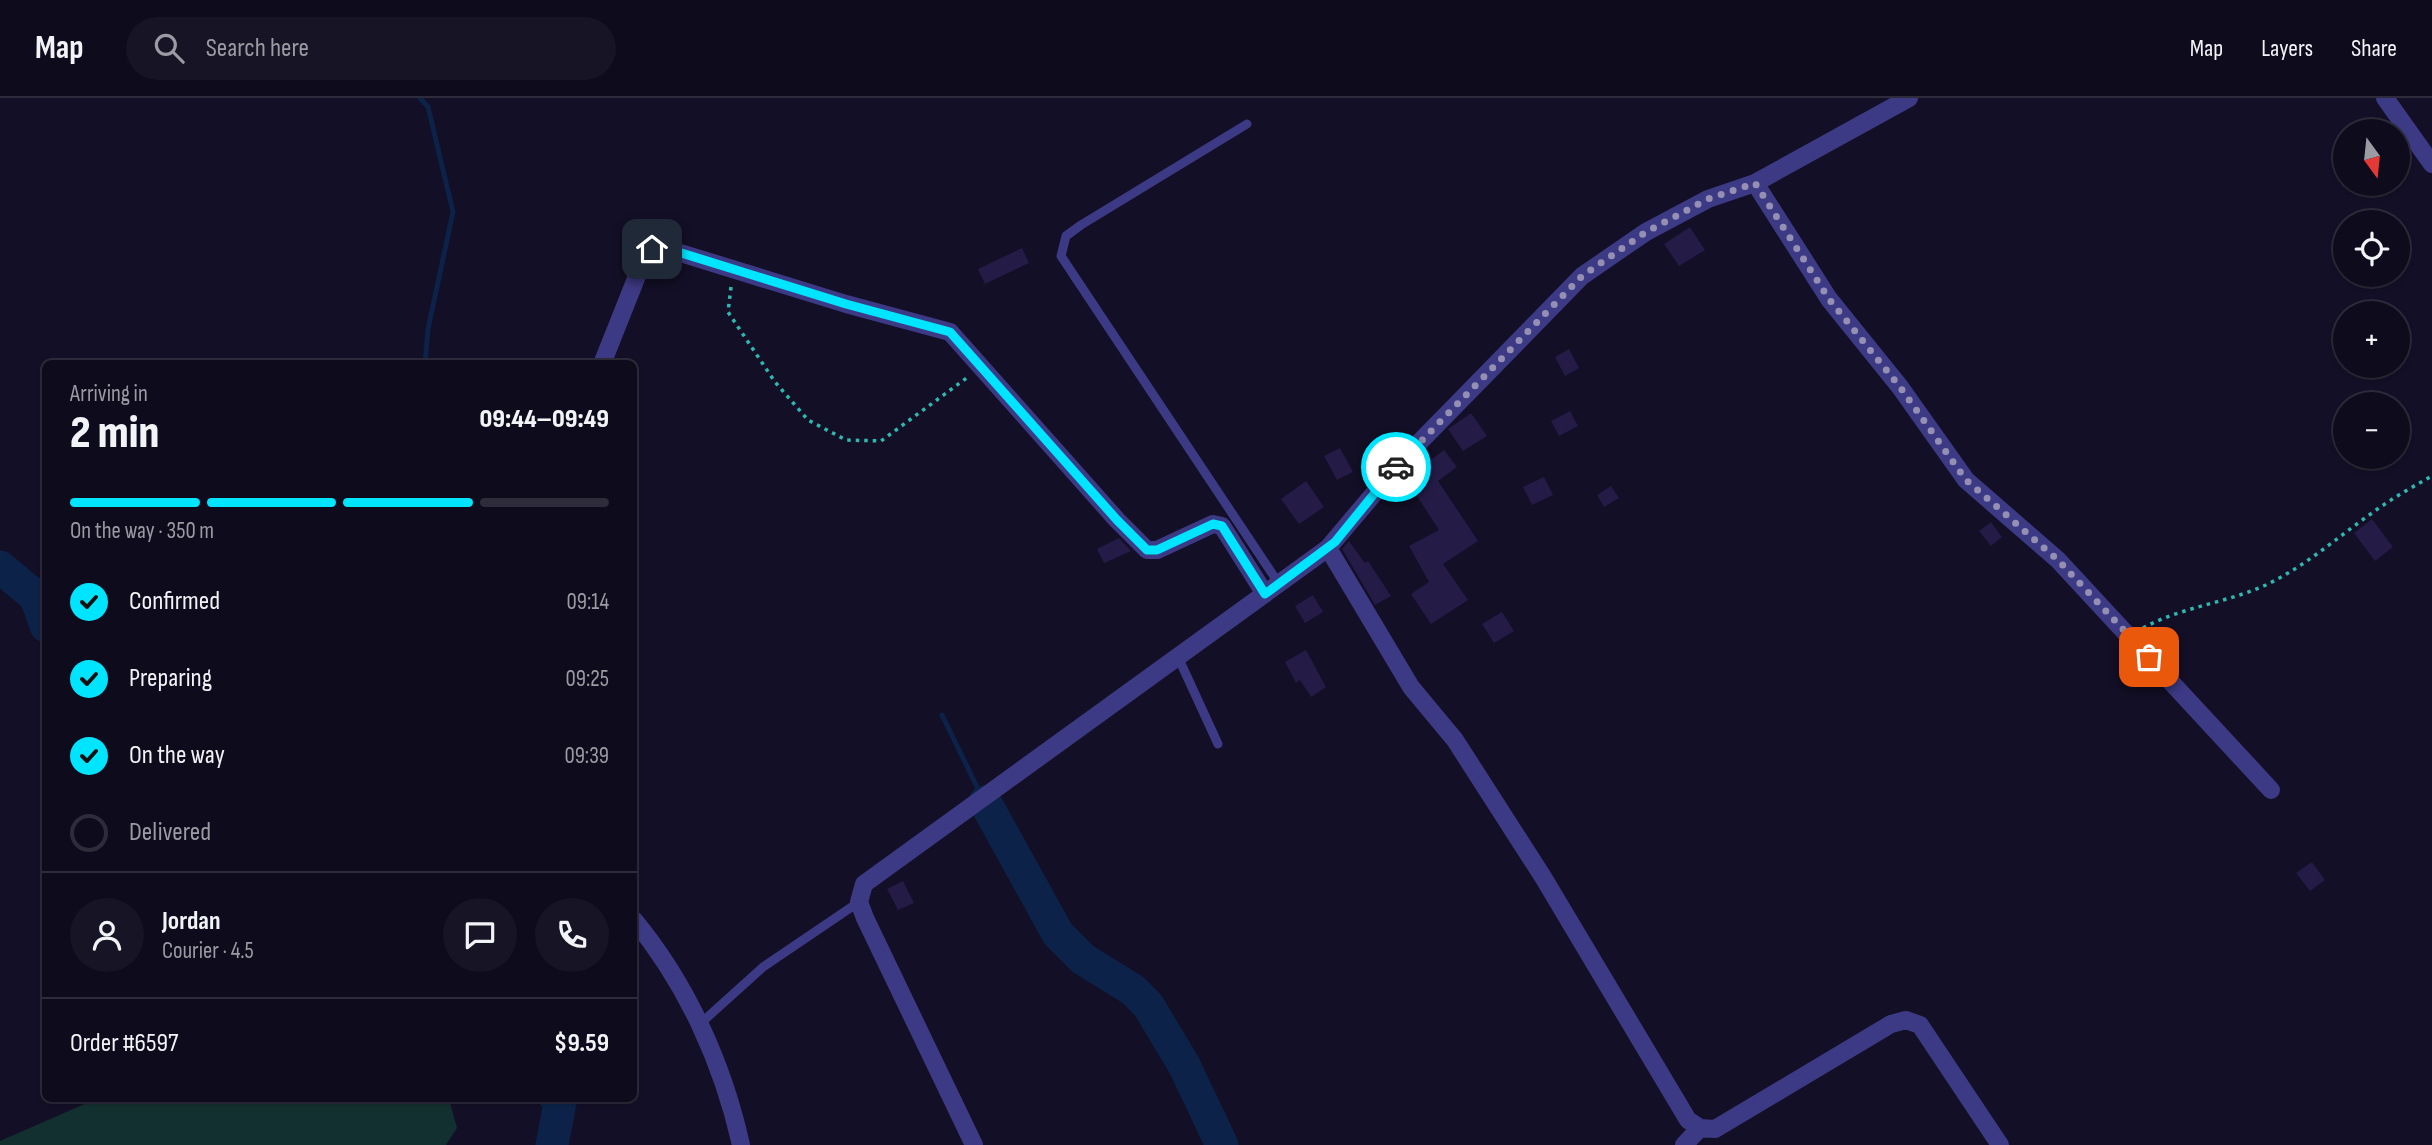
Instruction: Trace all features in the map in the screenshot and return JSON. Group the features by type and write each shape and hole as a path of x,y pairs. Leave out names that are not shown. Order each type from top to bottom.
{"street":[{"path":"974,1145 864,918 859,902 864,884 1328,548 1404,458 1582,276 1646,232 1708,199 1755,183 1909,98"},
{"path":"2385,98 2432,164"},
{"path":"1755,183 1829,299 1900,387 1966,480 2058,560 2270,790"},
{"path":"604,360 643,261 652,249 662,247 950,332 1117,520 1147,550 1157,550 1213,524 1222,526 1272,589"},
{"path":"1328,548 1411,687 1455,740 1543,877 1688,1121 1700,1128 1715,1129 1891,1024 1906,1020 1920,1025 2000,1145"},
{"path":"637,925 701,1023 732,1102 741,1145"},
{"path":"1684,1145 1700,1128"}],"lane":[{"path":"1247,124 1081,225 1066,236 1061,256 1272,589"},
{"path":"1178,657 1218,744"},
{"path":"701,1023 763,967 859,902"}],"path":[{"path":"734,270 728,312 775,382 808,419 846,440 881,441 981,367"},
{"path":"2131,638 2160,619 2226,601 2269,583 2317,556 2373,512 2432,476"}],"green space":[{"path":"89,1102 450,1102 457,1128 446,1145 0,1145 0,1141"}],"building":[{"path":"1690,227 1705,250 1679,266 1664,244"},
{"path":"1022,248 1029,263 985,284 978,269"},
{"path":"1569,349 1579,368 1565,376 1555,357"},
{"path":"1570,411 1578,426 1559,436 1551,421"},
{"path":"1471,413 1487,436 1463,451 1448,429"},
{"path":"1340,448 1353,472 1337,480 1324,456"},
{"path":"1444,450 1457,467 1438,481 1478,541 1443,564 1468,600 1431,624 1411,594 1429,582 1409,546 1439,530 1404,476 1420,458 1424,465"},
{"path":"1544,477 1553,495 1532,505 1523,487"},
{"path":"1306,481 1324,507 1299,524 1281,499"},
{"path":"1611,486 1619,498 1604,507 1597,495"},
{"path":"2372,519 2393,547 2375,561 2354,533"},
{"path":"1991,522 2002,537 1991,546 1979,531"},
{"path":"1119,538 1131,551 1104,563 1097,549"},
{"path":"1349,541 1365,563 1368,561 1391,596 1375,605 1342,549"},
{"path":"1313,595 1323,612 1305,623 1295,606"},
{"path":"1502,612 1514,631 1494,643 1482,624"},
{"path":"1306,650 1326,687 1311,697 1300,680 1296,683 1285,662"},
{"path":"2312,862 2325,880 2310,891 2296,873"},
{"path":"903,881 914,903 898,910 887,889"}],"waterway":[{"path":"420,98 428,107 453,212 428,329 425,360"},
{"path":"0,567 36,597 42,614"},
{"path":"942,715 980,793"},
{"path":"985,802 1058,934 1083,959 1133,990 1148,1005 1184,1065 1222,1145"},
{"path":"552,1145 559,1102"}],"way so far":[{"path":"1396,467 1582,276 1646,232 1708,199 1755,183 1829,299 1900,387 1966,480 2058,560 2149,657"}],"route":[{"path":"652,249 662,247 846,304 950,332 1117,520 1147,550 1157,550 1213,524 1222,526 1265,594 1335,542 1396,467"}]}
